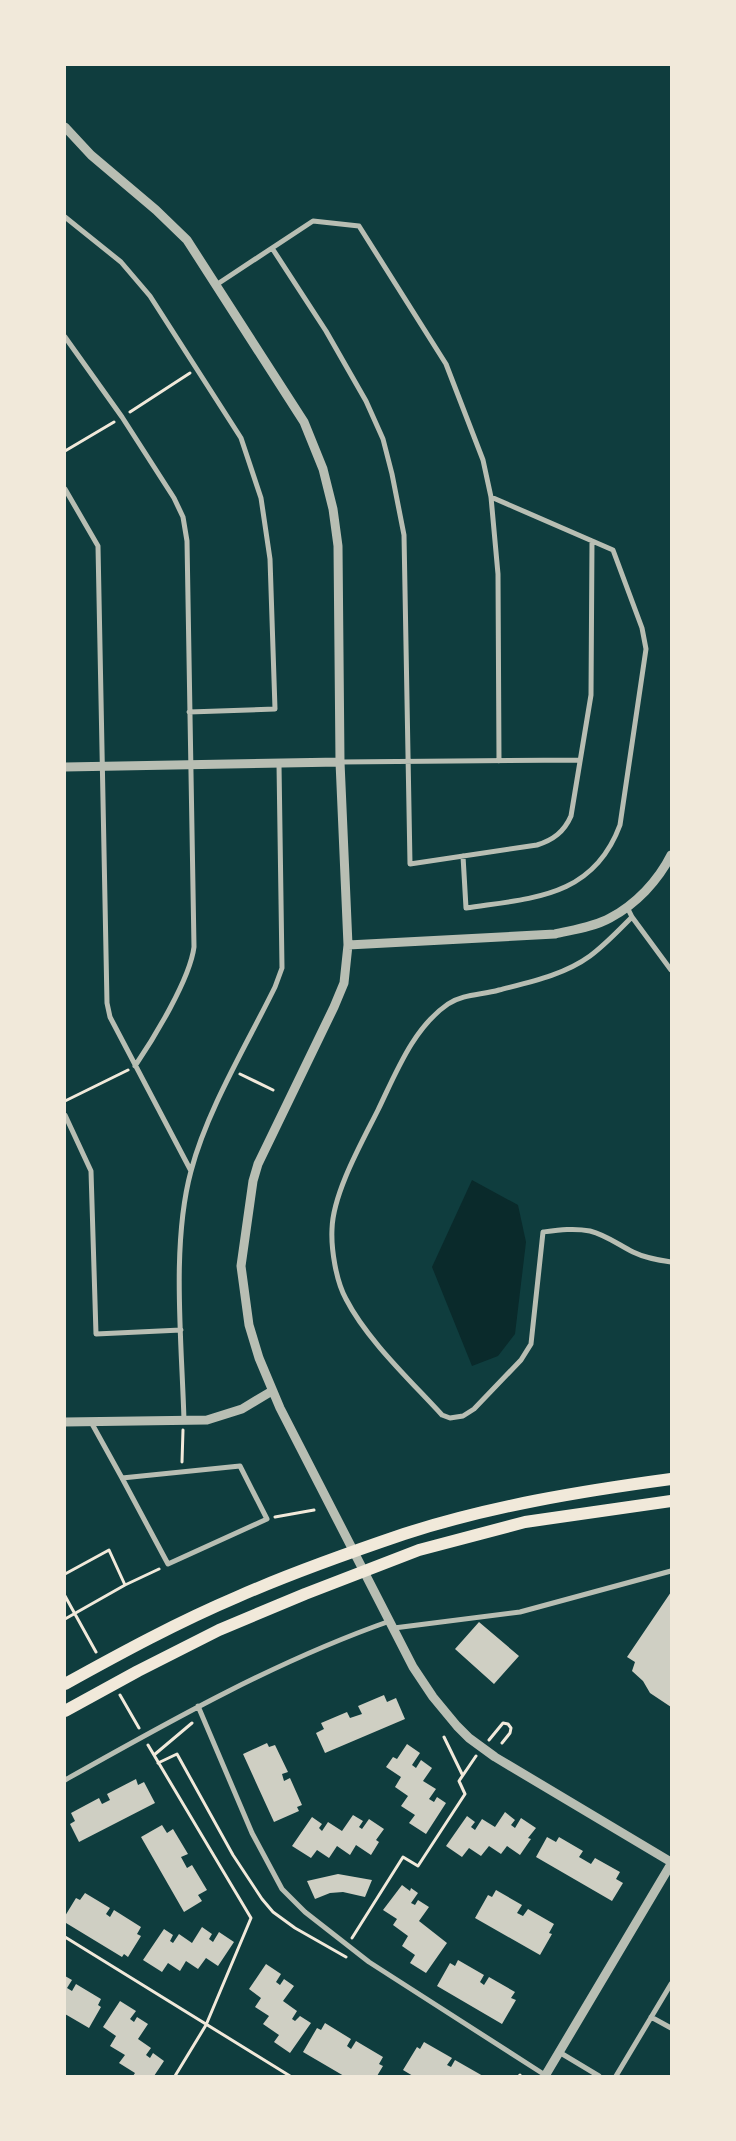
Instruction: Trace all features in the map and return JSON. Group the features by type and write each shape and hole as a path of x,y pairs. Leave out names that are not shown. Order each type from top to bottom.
{"main road":[{"path":"65,1684 142,1642 237,1597 405,1534 474,1515 598,1489 671,1479"},
{"path":"65,1711 219,1630 419,1550 525,1522 671,1501"}],"street":[{"path":"65,126 91,156 156,210 188,240 304,422 323,469 333,509 338,546 340,762 348,945 344,983 338,999 258,1164 253,1181 241,1266 249,1325 259,1358 272,1391 333,1512 413,1667 433,1697 469,1738 495,1757 671,1863 545,2076 369,1962 305,1912 282,1889 252,1833 198,1706"},
{"path":"65,217 120,262 150,296 241,438 262,498 270,559 275,709 189,712"},
{"path":"216,285 313,221 359,226 446,364 483,460 491,497 498,574 499,761"},
{"path":"272,248 326,331 357,384 383,439 392,474 404,535 410,864 537,845 550,841 567,824 571,816 591,687 592,541"},
{"path":"65,337 122,417 174,498 183,517 187,541 194,947 192,962 150,1045 135,1066"},
{"path":"65,489 98,546 104,766 107,1003 110,1017 191,1171"},
{"path":"463,856 466,908 544,896 567,887 592,868 610,848 620,825 646,649 640,621 613,550 491,497"},
{"path":"65,767 580,760"},
{"path":"184,1425 181,1330 182,1234 183,1216 191,1171 204,1134 282,968 279,764"},
{"path":"348,945 555,934 609,919 627,907 644,893 671,856"},
{"path":"627,907 632,917 671,970"},
{"path":"632,917 591,956 562,972 449,1003 420,1031 384,1098 339,1196 332,1228 334,1259 345,1297 357,1318 442,1415 450,1418 462,1416 474,1409 521,1360 531,1344 543,1232 569,1229 590,1231 643,1256 671,1262"},
{"path":"65,1116 91,1171 96,1334 181,1330"},
{"path":"65,1422 91,1421 184,1425 225,1416 242,1409 272,1391"},
{"path":"91,1421 168,1564 266,1519 240,1466 122,1478"},
{"path":"65,1780 198,1706 351,1634 392,1625 520,1612 671,1571"},
{"path":"616,2076 671,1984"},
{"path":"651,2017 671,2028"},
{"path":"560,2052 599,2076"}],"path":[{"path":"65,1101 135,1066"},
{"path":"233,1071 273,1090"},
{"path":"182,1471 184,1425"},
{"path":"266,1519 314,1510"},
{"path":"65,1574 109,1550 125,1585"},
{"path":"65,1619 125,1585 168,1564"},
{"path":"154,1755 192,1723"},
{"path":"499,1727 503,1723 508,1724 510,1728 510,1733 502,1743"},
{"path":"348,1946 403,1857 418,1866 465,1794 459,1781 462,1774 444,1737"},
{"path":"151,1751 251,1918 206,2025 175,2076"},
{"path":"158,1763 177,1754 233,1855 262,1899 273,1912 294,1928 342,1956 369,1962"},
{"path":"65,1937 290,2076"}],"water":[{"path":"472,1180 518,1205 526,1242 515,1334 498,1356 472,1366 432,1267"}],"building":[{"path":"671,1592 671,1707 650,1693 643,1681 632,1671 635,1662 627,1657"},
{"path":"479,1622 519,1656 494,1684 455,1649"},
{"path":"384,1695 387,1702 396,1698 405,1719 325,1753 316,1733 324,1729 321,1723 347,1712 350,1718 362,1714 358,1706"},
{"path":"267,1743 269,1747 275,1745 288,1772 282,1774 284,1781 290,1778 302,1805 297,1807 299,1811 274,1822 243,1754"},
{"path":"407,1744 420,1753 412,1765 416,1768 421,1760 432,1768 423,1781 436,1789 429,1799 434,1802 437,1797 446,1803 426,1834 409,1823 415,1815 401,1806 408,1796 395,1787 401,1777 386,1767 393,1757 397,1759"},
{"path":"136,1779 138,1785 144,1782 155,1803 79,1842 70,1824 75,1821 71,1813 99,1798 102,1804 110,1800 107,1794"},
{"path":"505,1812 515,1820 511,1825 515,1828 521,1818 536,1828 528,1838 531,1839 520,1855 507,1846 501,1854 489,1846 481,1856 469,1848 462,1857 446,1846 467,1816 475,1822 471,1827 475,1830 482,1819 495,1827"},
{"path":"353,1815 363,1821 359,1827 362,1829 369,1819 384,1829 376,1840 379,1842 371,1855 356,1845 350,1855 337,1846 329,1858 317,1850 311,1858 292,1846 312,1817 322,1824 319,1828 322,1831 328,1822 342,1831"},
{"path":"162,1825 167,1833 173,1829 188,1854 181,1857 187,1868 192,1865 207,1890 198,1895 202,1901 184,1912 141,1837"},
{"path":"547,1837 556,1842 559,1837 583,1851 579,1857 591,1864 595,1858 620,1872 616,1879 623,1883 612,1901 536,1857"},
{"path":"338,1874 372,1880 365,1897 343,1892 330,1893 315,1899 307,1881"},
{"path":"402,1885 410,1891 411,1888 418,1893 411,1903 415,1905 418,1900 429,1907 419,1921 447,1943 426,1973 410,1963 415,1955 402,1946 408,1936 393,1925 397,1919 383,1910"},
{"path":"496,1890 522,1905 517,1913 523,1916 528,1909 554,1924 549,1933 552,1934 540,1955 475,1918 488,1895 492,1897"},
{"path":"85,1893 110,1908 106,1914 110,1917 114,1910 141,1927 137,1934 141,1936 128,1957 124,1954 122,1957 66,1923 65,1916 76,1898 80,1900"},
{"path":"202,1927 212,1934 209,1939 213,1942 219,1932 234,1942 218,1966 206,1958 198,1969 186,1961 180,1971 168,1963 162,1972 143,1960 164,1929 173,1935 170,1941 173,1943 179,1934 192,1943"},
{"path":"458,1960 484,1975 480,1982 484,1985 489,1977 515,1992 511,1998 516,2000 502,2024 437,1986 450,1963 455,1966"},
{"path":"266,1964 281,1974 276,1982 280,1985 284,1979 294,1986 283,2001 297,2011 292,2019 295,2021 300,2016 311,2023 290,2053 274,2042 279,2035 263,2024 269,2016 255,2007 261,1998 249,1989"},
{"path":"65,1976 72,1980 67,1988 72,1991 76,1984 101,1999 98,2005 101,2007 89,2028 65,2014"},
{"path":"120,2001 136,2011 130,2019 134,2022 137,2017 148,2024 138,2039 151,2048 146,2055 150,2058 153,2053 164,2061 154,2076 133,2076 135,2073 119,2063 125,2055 110,2046 116,2036 103,2027"},
{"path":"325,2023 351,2039 347,2046 351,2049 356,2041 383,2057 379,2064 383,2066 377,2076 344,2076 303,2052 317,2028 321,2030"},
{"path":"424,2042 452,2058 447,2065 451,2067 455,2060 483,2076 413,2076 403,2070 417,2047 420,2049"}]}
